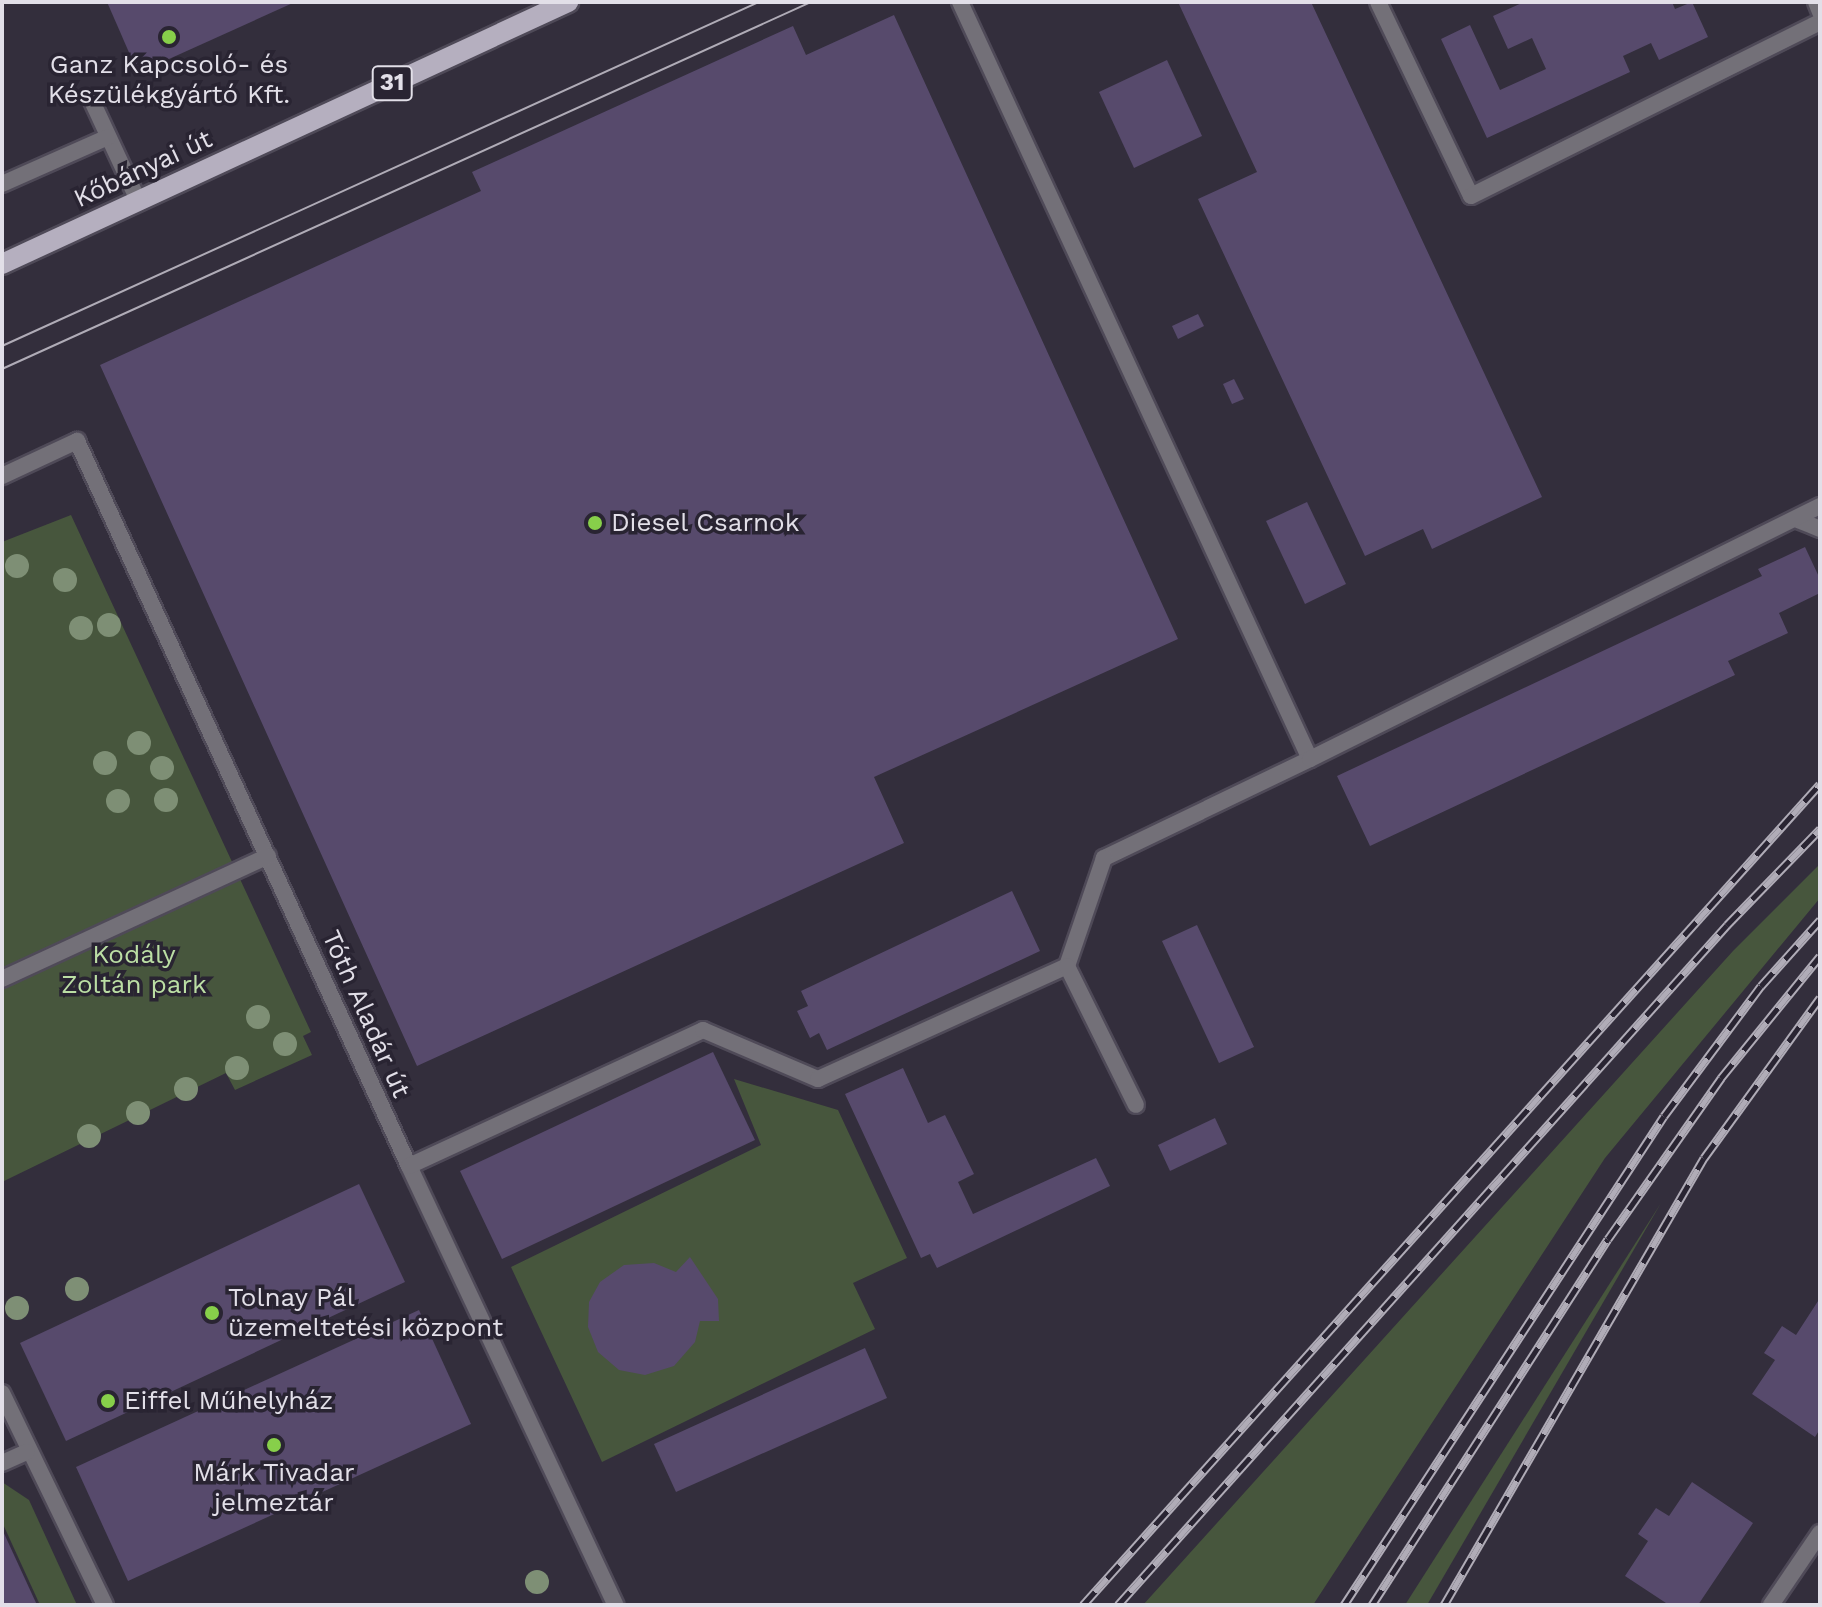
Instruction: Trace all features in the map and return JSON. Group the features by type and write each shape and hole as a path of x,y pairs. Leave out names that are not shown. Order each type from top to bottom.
{"main road":[{"name":"Kőbányai út","path":"6,258 568,2"}],"street":[{"path":"960,2 1310,759"},
{"path":"1378,2 1471,196 1820,22"},
{"path":"1816,2 1820,12"},
{"path":"92,101 138,200"},
{"path":"2,184 108,137"},
{"name":"Tóth Aladár út","path":"2,476 77,441 409,1166 616,1605"},
{"path":"1136,1105 1067,966 1104,858 1798,520 1820,506"},
{"path":"1798,520 1820,529"},
{"path":"2,979 268,856"},
{"path":"409,1166 703,1030 818,1079 1067,966"},
{"path":"2,1393 27,1452 105,1605"},
{"path":"2,1463 27,1452"},
{"path":"1771,1605 1820,1533"}],"green space":[{"name":"Kodály Zoltán park","path":"71,515 311,1032 303,1036 312,1055 235,1090 226,1073 2,1182 2,542"},
{"path":"1820,864 1820,898 1605,1158 1313,1605 1143,1605 1733,951"},
{"path":"734,1079 838,1110 907,1258 853,1283 875,1329 602,1462 511,1267 761,1145"},
{"path":"1661,1203 1427,1605 1405,1605"},
{"path":"2,1482 29,1500 77,1605 40,1605 2,1522"}],"building":[{"name":"Ganz Kapcsoló- és Készülékgyártó Kft.","path":"107,2 295,2 138,73"},
{"path":"1178,2 1311,2 1542,497 1432,549 1423,529 1365,556 1198,199 1257,172"},
{"path":"1524,2 1672,2 1675,9 1692,2 1708,37 1659,60 1651,43 1623,56 1630,72 1487,138 1441,39 1470,25 1500,90 1546,69 1532,38 1508,49 1493,16"},
{"name":"Diesel Csarnok","path":"894,15 1178,639 874,777 904,843 417,1066 100,365 481,191 472,172 793,26 806,55"},
{"path":"1167,60 1202,136 1134,168 1099,92"},
{"path":"1198,314 1204,326 1178,339 1172,326"},
{"path":"1234,379 1244,399 1232,404 1223,384"},
{"path":"1307,502 1346,584 1305,604 1266,521"},
{"path":"1805,547 1820,579 1820,593 1779,613 1788,633 1728,661 1735,675 1370,846 1337,776 1762,576 1758,569"},
{"path":"1012,891 1040,951 827,1050 819,1033 810,1038 797,1011 808,1006 801,991"},
{"path":"1197,925 1254,1047 1219,1063 1162,941"},
{"path":"713,1052 755,1140 502,1259 460,1171"},
{"path":"903,1068 928,1123 945,1115 974,1174 958,1182 973,1214 1096,1158 1110,1186 937,1268 930,1254 921,1258 845,1094"},
{"path":"1215,1118 1227,1144 1170,1171 1158,1145"},
{"name":"Tolnay Pál üzemeltetési központ","path":"359,1184 405,1282 66,1441 20,1343"},
{"path":"690,1257 718,1299 719,1321 700,1321 695,1342 674,1366 645,1375 619,1370 598,1352 588,1327 589,1302 600,1282 624,1265 654,1263 676,1272"},
{"path":"1820,1298 1820,1429 1815,1437 1752,1394 1775,1360 1764,1353 1782,1326 1796,1335"},
{"name":"Márk Tivadar jelmeztár","path":"419,1310 471,1424 128,1581 76,1467"},
{"path":"865,1348 887,1398 676,1492 654,1444"},
{"path":"1692,1482 1753,1523 1698,1605 1669,1605 1625,1576 1648,1541 1638,1534 1656,1508 1669,1516"},
{"path":"2,1529 37,1605 2,1605"}],"tram line":[{"path":"2,346 759,2"},
{"path":"2,369 811,2"}],"railway":[{"path":"1083,1605 1820,784"},
{"path":"1118,1605 1727,925 1820,829"},
{"path":"1344,1605 1664,1116 1761,986 1820,920"},
{"path":"1372,1605 1608,1239 1721,1078 1820,956"},
{"path":"1444,1605 1704,1158 1820,998"}],"place":[{"name":"Ganz Kapcsoló- és Készülékgyártó Kft.","path":"169,37"},
{"name":"Diesel Csarnok","path":"595,523"},
{"name":"Tolnay Pál üzemeltetési központ","path":"212,1313"},
{"name":"Eiffel Műhelyház","path":"108,1401"},
{"name":"Márk Tivadar jelmeztár","path":"274,1445"}]}
